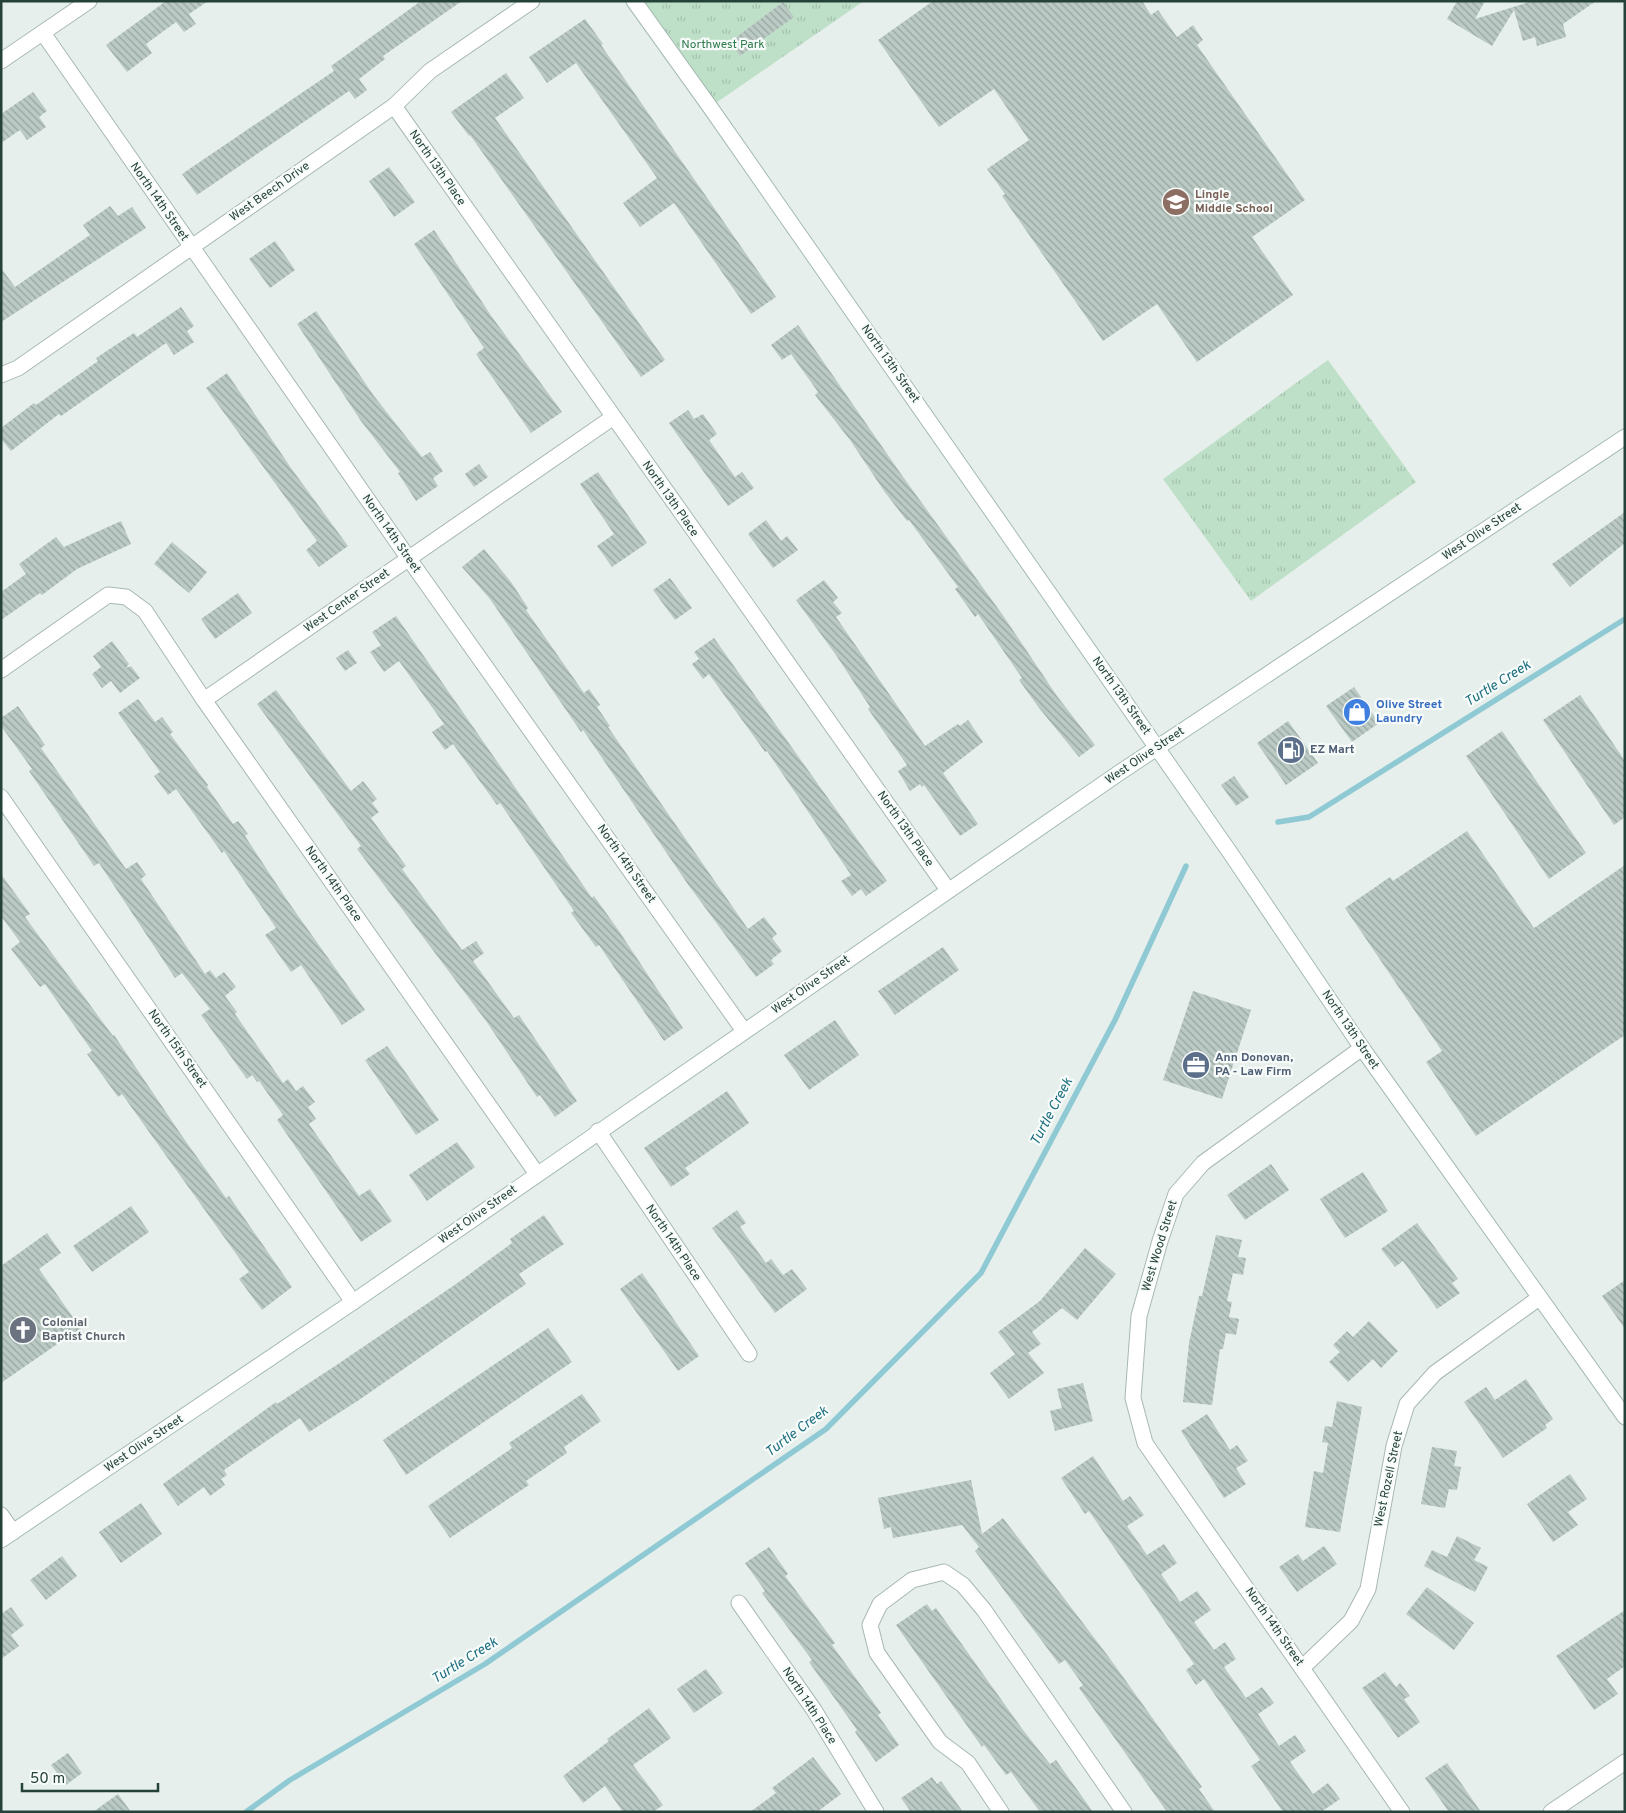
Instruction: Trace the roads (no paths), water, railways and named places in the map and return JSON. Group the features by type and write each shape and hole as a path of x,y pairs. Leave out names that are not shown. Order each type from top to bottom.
{"street":[{"path":"1,61 89,1"},
{"name":"West Beech Drive","path":"1,375 18,368 394,106 430,71 532,1"},
{"name":"North 13th Street","path":"634,1 716,115 1157,748 1362,1048 1625,1417"},
{"name":"North 14th Street","path":"43,33 190,247 744,1031"},
{"name":"North 13th Place","path":"394,106 612,418 948,890"},
{"name":"West Center Street","path":"204,700 612,418"},
{"name":"West Olive Street","path":"7,1536 354,1302 598,1131 1157,748 1625,437"},
{"name":"North 14th Place","path":"1,670 108,595 126,597 145,611 204,700 537,1174"},
{"name":"North 15th Street","path":"1,797 354,1302"},
{"name":"West Wood Street","path":"1146,1443 1133,1398 1139,1316 1160,1241 1176,1194 1203,1163 1362,1048"},
{"name":"North 14th Place","path":"598,1131 748,1354"},
{"name":"West Rozell Street","path":"1302,1668 1351,1621 1368,1589 1394,1446 1407,1404 1435,1373 1539,1298"},
{"name":"North 14th Street","path":"1146,1443 1402,1812"},
{"path":"1,1515 7,1536"},
{"path":"1002,1812 968,1763 940,1742 877,1653 870,1626 880,1604 912,1580 944,1572 964,1585 984,1610 1124,1812"},
{"name":"North 14th Place","path":"739,1603 814,1710 876,1812"},
{"path":"1551,1812 1625,1762"}],"waterway":[{"name":"Turtle Creek","path":"1278,822 1309,817 1625,619"},
{"name":"Turtle Creek","path":"246,1812 290,1780 485,1664 826,1429 981,1273 1115,1020 1186,866"}],"place":[{"name":"Lingle Middle School","path":"1176,202"},
{"name":"Olive Street Laundry","path":"1357,712"},
{"name":"EZ Mart","path":"1291,750"},
{"name":"Ann Donovan, PA - Law Firm","path":"1196,1065"},
{"name":"Colonial Baptist Church","path":"23,1330"}],"park label":[{"name":"Northwest Park","path":"723,45"}]}
